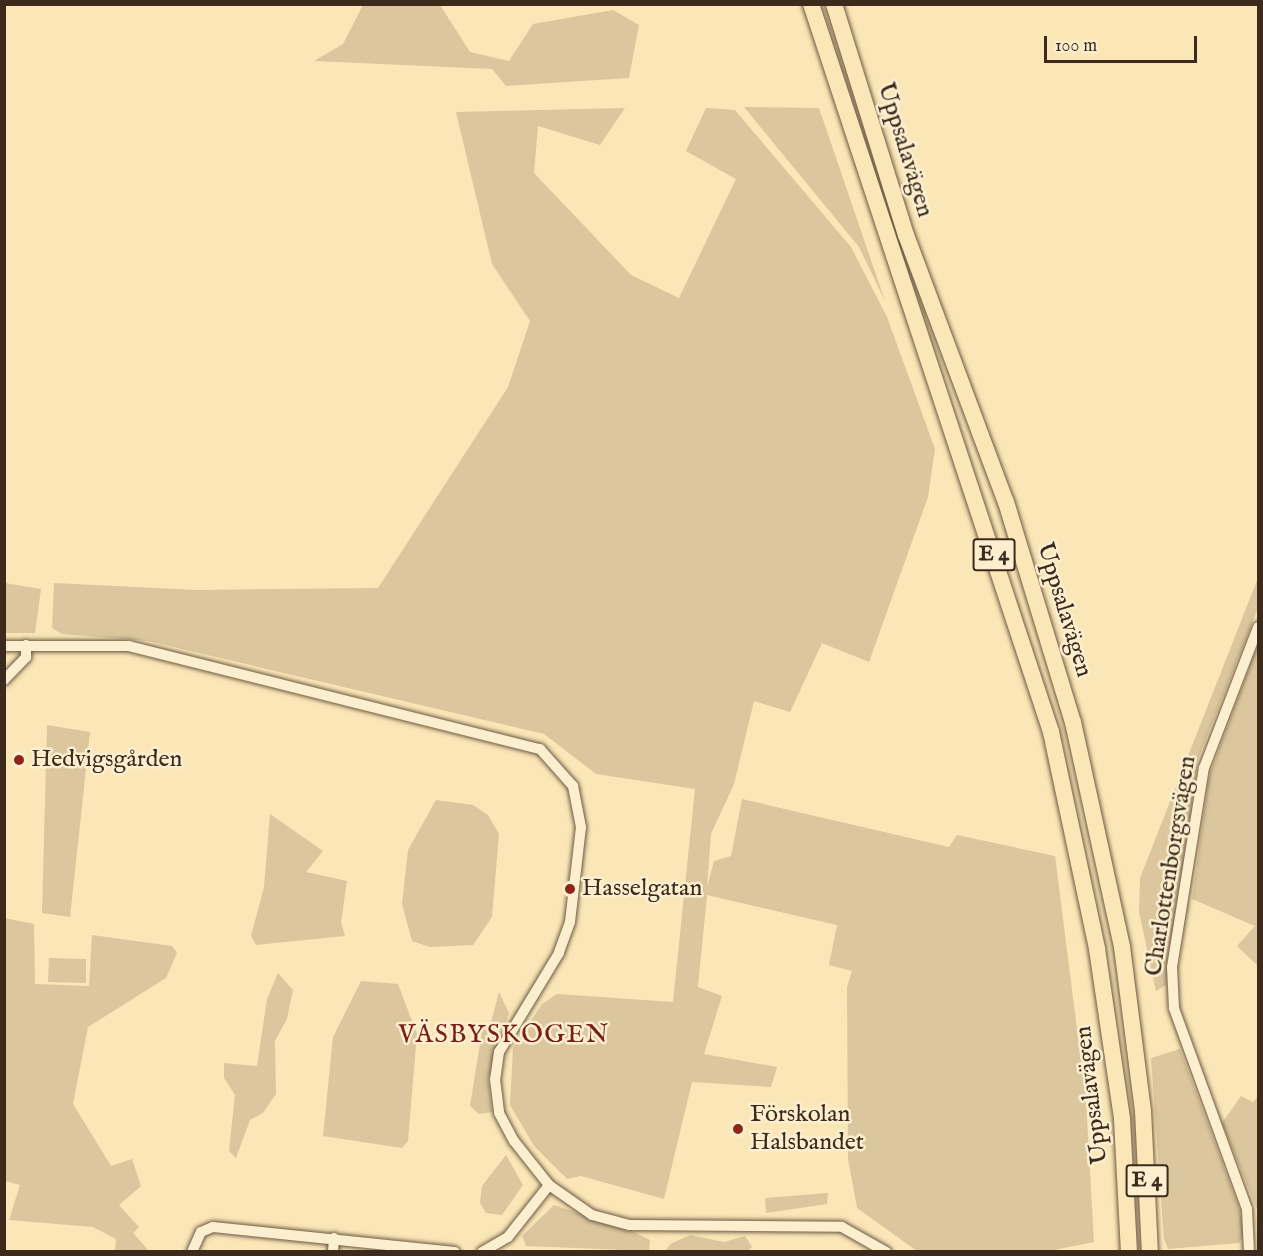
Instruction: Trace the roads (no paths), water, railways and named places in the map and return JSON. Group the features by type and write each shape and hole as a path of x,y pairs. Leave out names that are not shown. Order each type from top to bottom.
{"highway":[{"name":"Uppsalavägen","path":"811,4 1051,732 1104,994 1122,1119 1129,1251"},
{"name":"Uppsalavägen","path":"834,4 906,235 1006,502 1073,722 1122,947 1143,1111 1150,1251"}],"street":[{"name":"Charlottenborgsvägen","path":"1249,1251 1247,1209 1182,1035 1172,967 1204,768 1258,627"},
{"path":"4,680 26,657 26,645"},
{"path":"4,646 129,646 522,741 553,758 580,805 570,922 544,980 508,1031 495,1079 499,1113 549,1185 592,1215 630,1225 842,1227 886,1251"},
{"path":"482,1251 508,1237 549,1185"},
{"path":"192,1251 201,1232 213,1227 455,1251"},
{"path":"333,1251 334,1238"}],"place":[{"name":"Hedvigsgården","path":"19,760"},
{"name":"Hasselgatan","path":"570,889"},
{"name":"Förskolan Halsbandet","path":"738,1129"}],"district":[{"name":"VÄSBYSKOGEN","path":"504,1035"}]}
